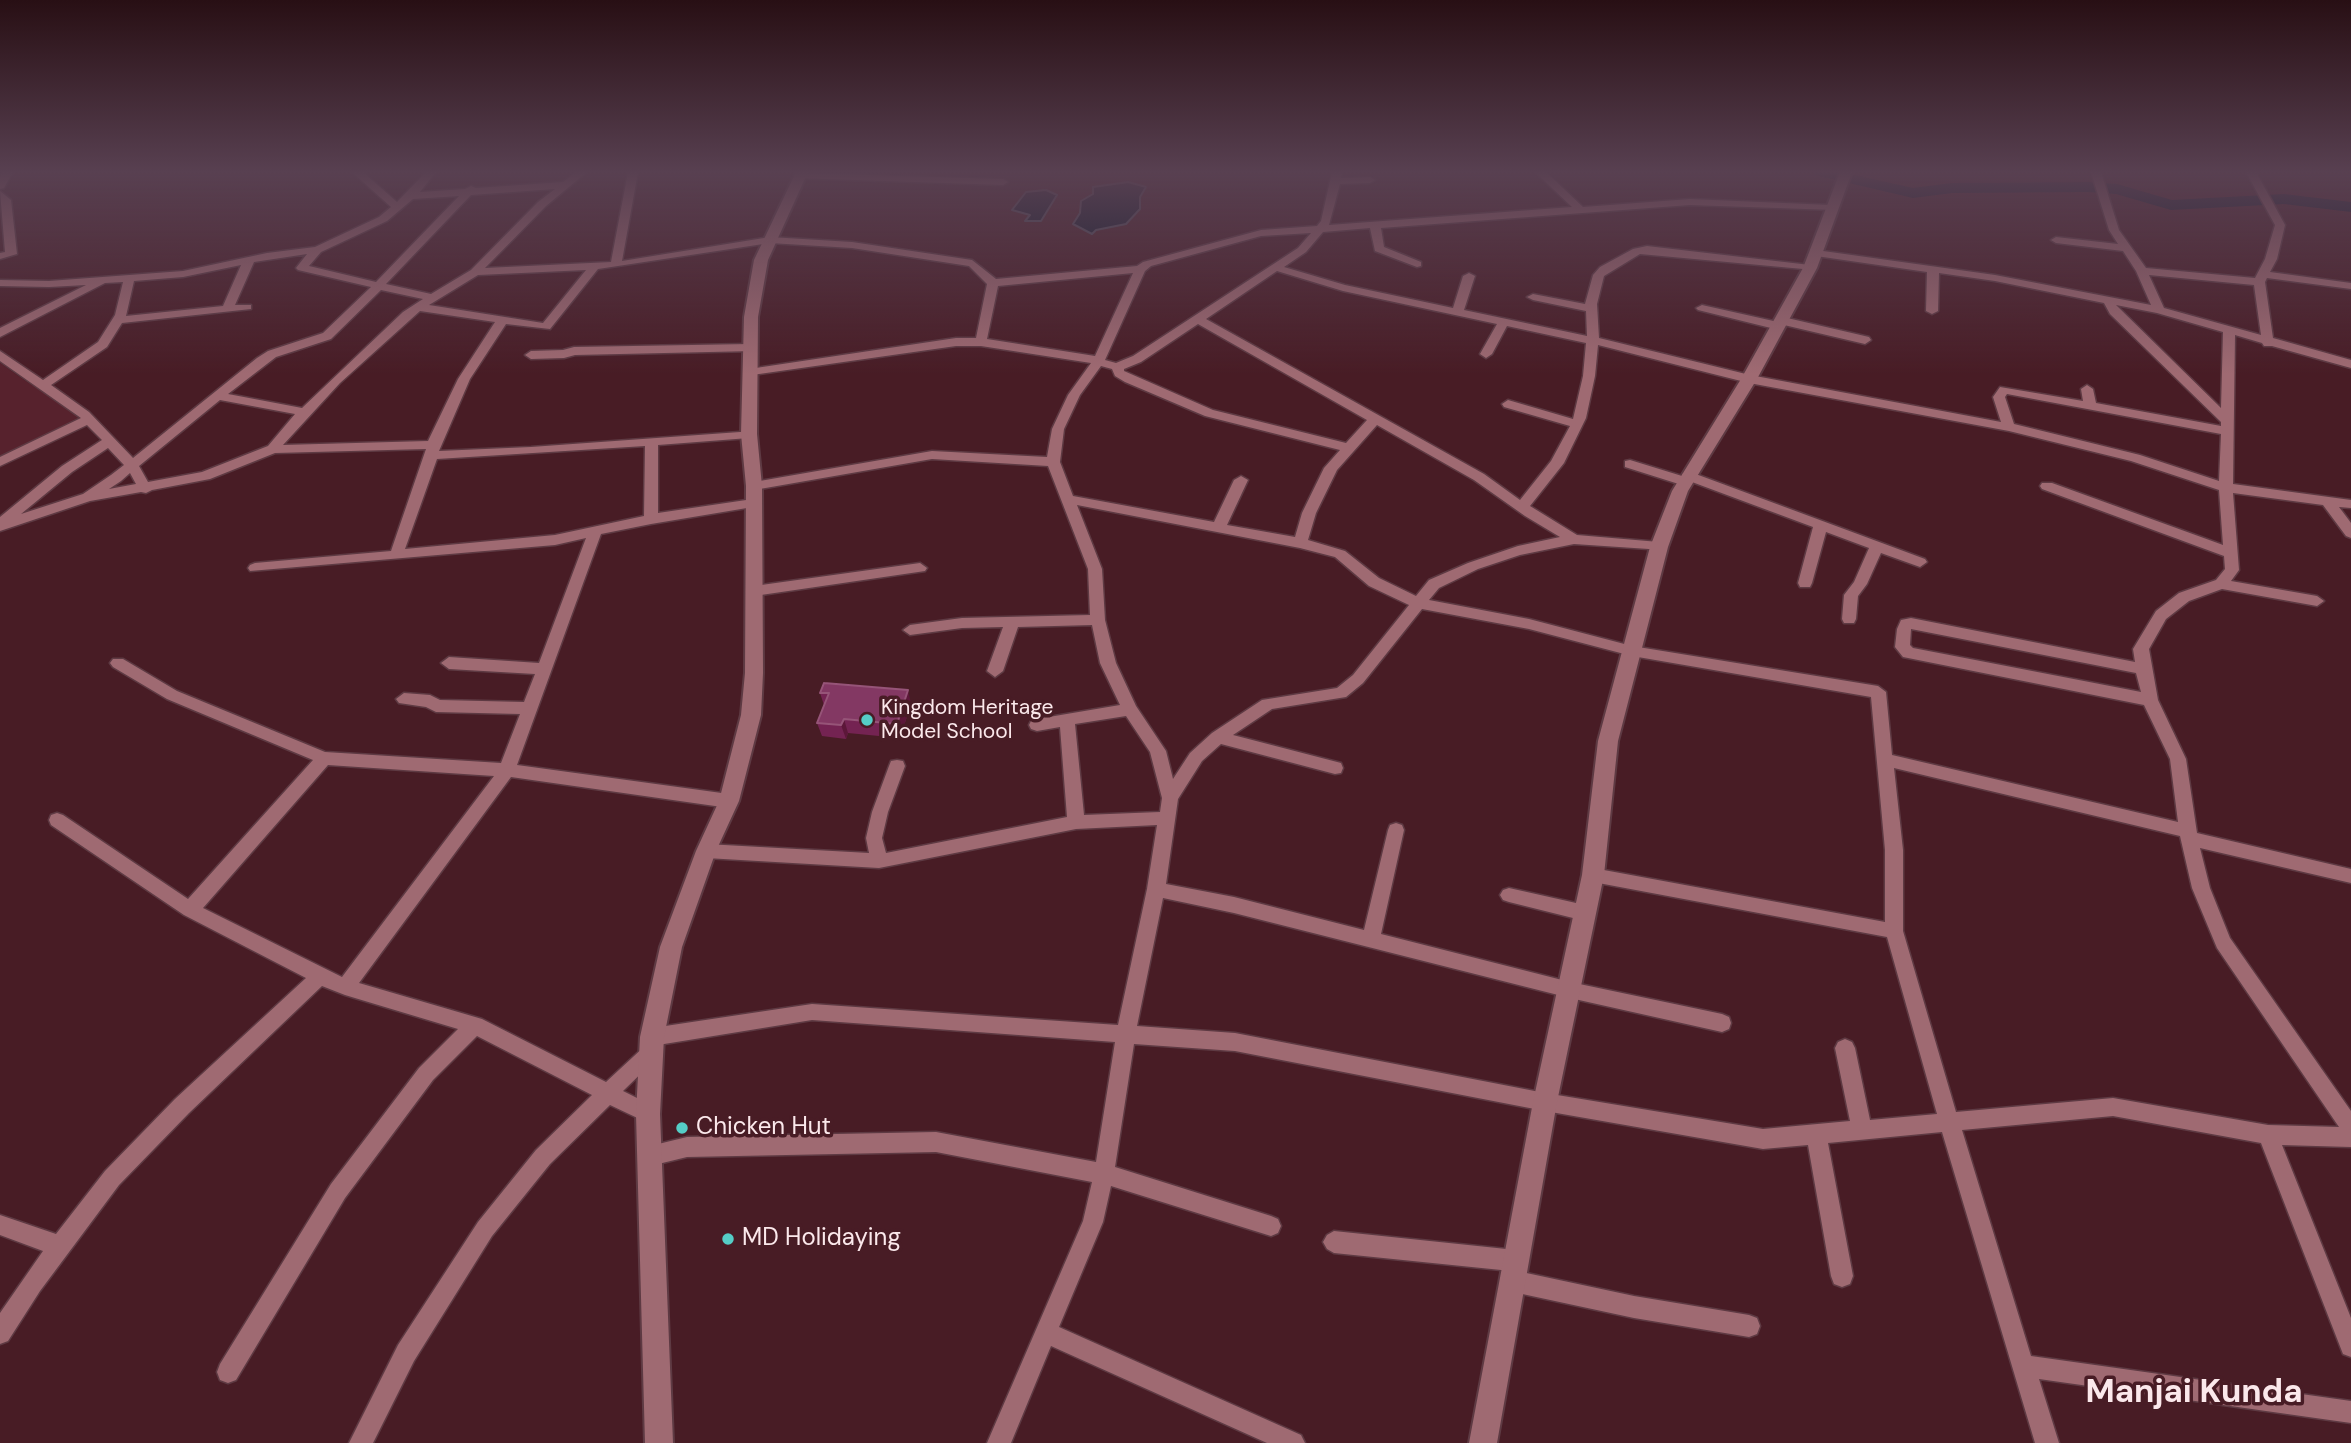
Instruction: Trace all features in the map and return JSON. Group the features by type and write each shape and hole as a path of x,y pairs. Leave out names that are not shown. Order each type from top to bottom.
{"street":[{"path":"0,256 11,254 8,239"},
{"path":"0,283 101,281 183,274 249,260 317,250 344,239"},
{"path":"88,497 272,354 327,336 363,306 378,285 423,239"},
{"path":"273,449 304,412 380,338 419,307 475,272 507,239"},
{"path":"616,265 621,239"},
{"path":"475,272 616,265 770,240 830,242 972,263 993,283 1140,269 1147,264 1238,239"},
{"path":"749,373 934,344 981,342 1099,360 1117,367 1137,359 1303,250 1312,239"},
{"path":"1377,239 1379,249 1418,264"},
{"path":"1483,1443 1545,1102 1593,875 1608,741 1659,547 1687,479 1781,324 1813,261 1820,239"},
{"path":"2120,239 2142,271 2159,310"},
{"path":"2269,343 2260,278 2272,259 2277,239"},
{"path":"659,1443 649,1156 651,1044 671,947 706,850 729,800 751,715 754,591 749,434 750,348 756,281 770,240"},
{"path":"2056,240 2125,248"},
{"path":"1522,507 1558,463 1586,401 1594,325 1591,309 1599,275 1642,249 1933,269 2159,310 2229,332 2351,364"},
{"path":"317,250 302,268 433,298"},
{"path":"227,309 249,260"},
{"path":"419,307 547,327 594,267"},
{"path":"1274,267 1343,288 1591,343 1633,349 1749,379 2009,427 2135,458 2226,488 2351,505"},
{"path":"999,1443 1093,1222 1104,1174 1126,1034 1156,889 1170,798 1158,751 1130,709 1108,663 1098,620 1095,569 1053,462 1058,429 1074,395 1099,360 1140,269"},
{"path":"1932,311 1933,269"},
{"path":"2142,271 2351,286"},
{"path":"1457,312 1469,276"},
{"path":"43,385 97,350 113,331 129,279"},
{"path":"0,333 101,281"},
{"path":"981,342 993,283"},
{"path":"1533,297 1591,309"},
{"path":"2108,300 2115,312 2227,426"},
{"path":"118,320 247,307"},
{"path":"1702,308 1865,341"},
{"path":"1196,318 1479,477 1574,539"},
{"path":"396,555 433,450 464,379 503,319"},
{"path":"1486,354 1503,323"},
{"path":"2221,584 2232,570 2226,488 2229,332"},
{"path":"531,355 574,351 750,348"},
{"path":"0,355 89,419 132,465 146,489"},
{"path":"1117,367 1119,373 1129,379 1209,413 1348,448"},
{"path":"2087,389 2090,406"},
{"path":"2009,427 1999,397 2004,390 2227,426"},
{"path":"218,396 304,412"},
{"path":"1508,404 1577,424"},
{"path":"1300,543 1309,513 1325,478 1376,418"},
{"path":"0,462 89,419"},
{"path":"0,525 88,497 205,477 273,449 433,450 749,434"},
{"path":"651,519 652,441"},
{"path":"0,525 66,469 108,442"},
{"path":"255,568 555,540 932,454 1053,462"},
{"path":"1630,464 1687,479 1920,562"},
{"path":"1219,527 1241,480"},
{"path":"2048,486 2231,553"},
{"path":"1067,499 1300,543 1339,554 1374,582 1418,603 1529,624 1632,651 1878,692 1894,850 1895,931 1949,1122 2047,1443"},
{"path":"2327,501 2351,533"},
{"path":"1805,583 1820,527"},
{"path":"345,987 507,770 595,533"},
{"path":"1170,798 1196,757 1218,737 1268,705 1341,692 1357,679 1434,584 1473,566 1518,551 1574,539 1659,547"},
{"path":"1849,619 1851,595 1860,584 1876,548"},
{"path":"754,591 920,568"},
{"path":"2317,601 2221,584 2184,597 2161,615 2141,649 2150,700 2178,759 2189,834 2201,888 2222,942 2351,1128"},
{"path":"910,630 962,623 1098,620"},
{"path":"995,671 1012,623"},
{"path":"2143,669 1911,624 1906,624 1904,629 1903,650 1917,656 2150,700"},
{"path":"117,663 172,695 324,758 507,770 729,800"},
{"path":"449,663 544,669"},
{"path":"404,699 430,701 436,706 530,708"},
{"path":"1037,725 1130,709"},
{"path":"1066,721 1076,822"},
{"path":"1218,737 1335,768"},
{"path":"190,910 324,758"},
{"path":"1885,760 2351,876"},
{"path":"879,861 874,838 880,812 897,766"},
{"path":"706,850 879,861 1076,822 1167,818"},
{"path":"57,820 190,910 320,976 345,987 475,1025 649,1114"},
{"path":"1371,940 1396,830"},
{"path":"1593,875 1895,931"},
{"path":"1156,889 1234,905 1570,990 1722,1023"},
{"path":"1509,895 1585,913"},
{"path":"0,1333 60,1247 121,1169 182,1106 320,976"},
{"path":"361,1443 406,1353 485,1229 543,1157 609,1093 651,1044 813,1012 1235,1042 1545,1102 1763,1139 2113,1107 2268,1135 2351,1137"},
{"path":"228,1372 338,1191 426,1074 475,1025"},
{"path":"1844,1048 1863,1130"},
{"path":"1816,1134 1842,1276"},
{"path":"2268,1135 2351,1346"},
{"path":"649,1156 687,1147 936,1142 1104,1174 1270,1226"},
{"path":"0,1225 60,1247"},
{"path":"1334,1242 1514,1271 1634,1307 1749,1326"},
{"path":"1048,1333 1293,1443"},
{"path":"2024,1366 2351,1412"}],"shaded area":[{"path":"0,363 24,380 83,418 0,459"}],"building":[{"path":"824,683 908,690 897,724 844,719 841,725 817,723 829,693 820,693"}],"place":[{"name":"Kingdom Heritage Model School","path":"867,720"},
{"name":"Chicken Hut","path":"682,1128"},
{"name":"MD Holidaying","path":"728,1239"}],"district":[{"name":"Manjai Kunda","path":"2194,1393"}]}
